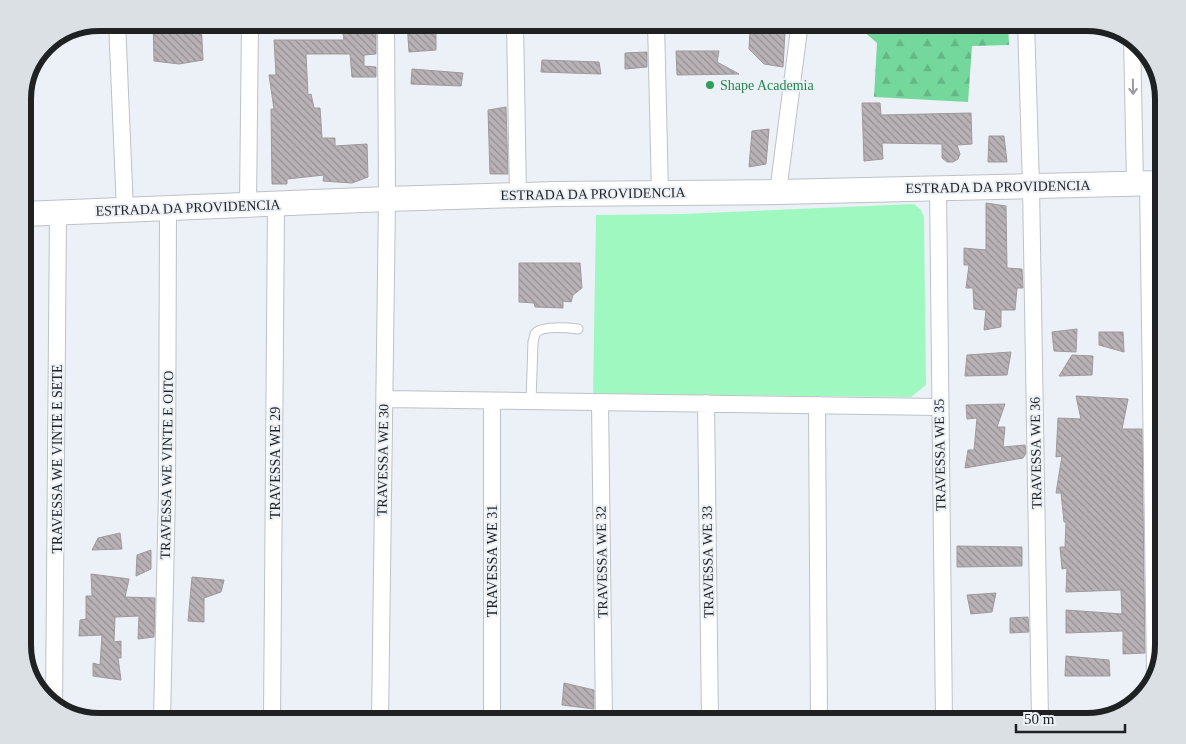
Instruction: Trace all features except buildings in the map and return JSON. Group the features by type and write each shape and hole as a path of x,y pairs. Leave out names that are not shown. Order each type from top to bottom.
{"main road":[{"name":"ESTRADA DA PROVIDENCIA","path":"31,214 387,199 1149,183"}],"street":[{"path":"116,31 125,210"},
{"path":"248,205 250,31"},
{"name":"TRAVESSA WE 30","path":"380,713 387,199 386,31"},
{"path":"515,31 518,196"},
{"path":"656,31 660,194"},
{"path":"778,192 799,31"},
{"name":"TRAVESSA WE 36","path":"1026,31 1047,713"},
{"path":"1133,50 1149,183 1155,647"},
{"name":"TRAVESSA WE 35","path":"938,188 944,713"},
{"name":"TRAVESSA WE 29","path":"272,713 276,204"},
{"name":"TRAVESSA WE VINTE E OITO","path":"162,713 167,481 168,208"},
{"name":"TRAVESSA WE VINTE E SETE","path":"54,696 58,212"},
{"path":"385,399 939,406"},
{"name":"TRAVESSA WE 31","path":"492,400 492,713"},
{"name":"TRAVESSA WE 32","path":"600,402 604,713"},
{"name":"TRAVESSA WE 33","path":"706,403 710,713"},
{"path":"817,405 819,713"}],"lane":[{"path":"531,401 533,342 535,334 539,330 546,328 578,329"}],"green space":[{"path":"863,31 1008,31 1009,45 972,46 968,102 874,97 877,43"},
{"path":"914,204 921,210 924,217 926,385 911,397 593,394 596,215 683,214"}],"place":[{"name":"Shape Academia","path":"710,85"}]}
